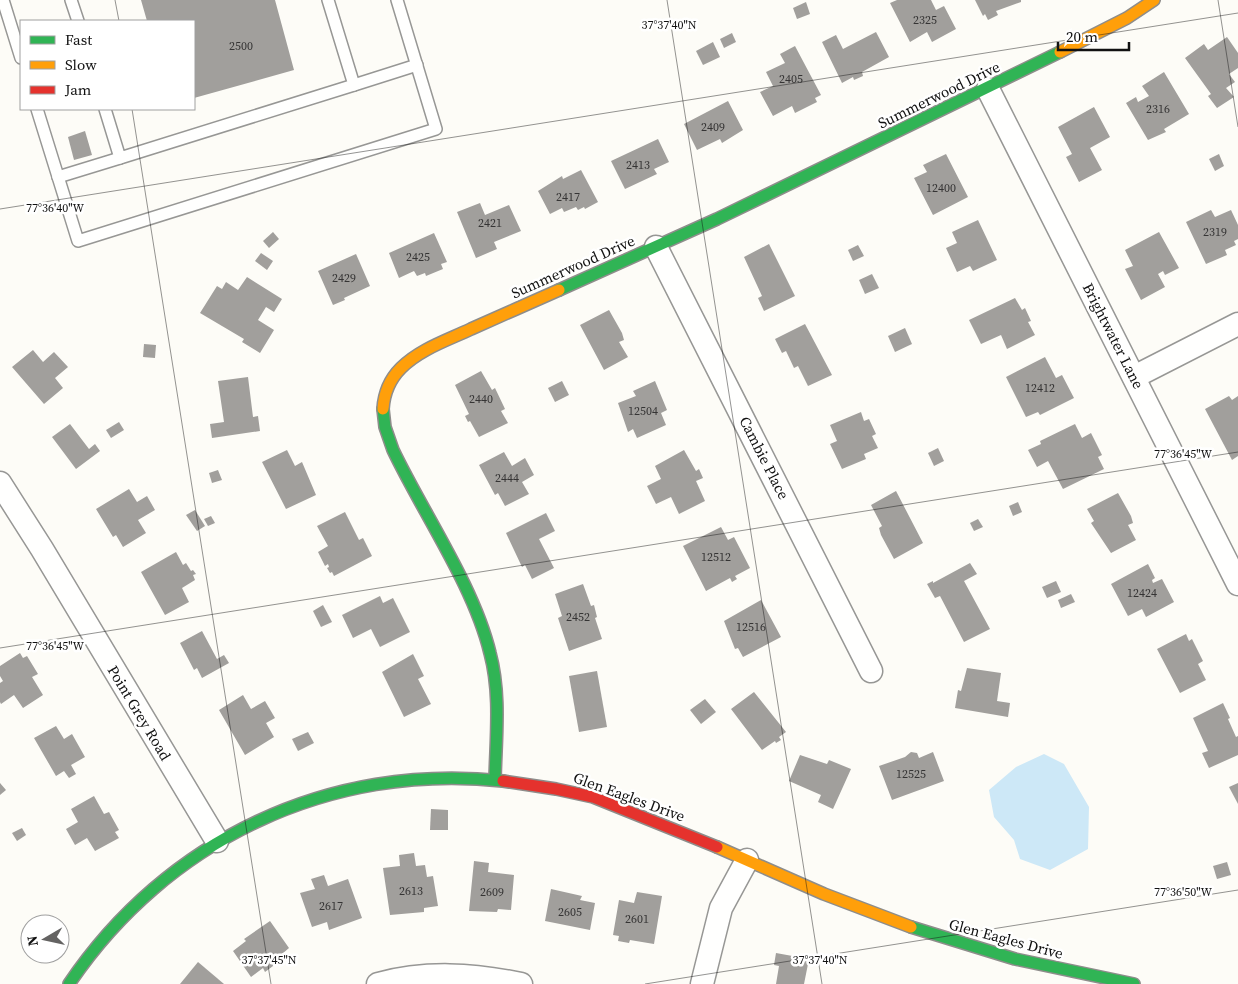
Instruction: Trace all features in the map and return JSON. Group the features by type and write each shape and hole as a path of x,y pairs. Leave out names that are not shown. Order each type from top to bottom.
{"street":[{"name":"Summerwood Drive","path":"495,779 495,684 492,661 485,636 389,440 384,411 386,391 394,375 410,358 442,342 656,246 988,88 1127,18 1154,0"},
{"name":"Brightwater Lane","path":"988,88 1238,584"},
{"name":"Cambie Place","path":"656,246 871,671"},
{"path":"1134,377 1238,324"},
{"name":"Point Grey Road","path":"0,483 217,840"},
{"name":"Glen Eagles Drive","path":"69,984 81,964 130,907 165,878 217,840 263,818 310,799 375,783 430,777 495,779 564,789 600,799 823,894 911,928 1048,975 1134,984"},
{"path":"702,984 721,908 726,895 747,860"},
{"path":"378,984 396,979 452,974 521,984"}],"lane":[{"path":"4,0 20,55"},
{"path":"72,0 78,20"},
{"path":"328,0 354,85"},
{"path":"37,110 78,241 436,130 397,0"},
{"path":"58,177 417,65"},
{"path":"105,110 120,158"}],"water":[{"path":"1044,754 1064,764 1089,807 1088,849 1050,870 1020,859 1014,840 994,817 989,790 1016,767"}],"building":[{"path":"141,0 275,0 294,70 195,98 195,20 147,20"},
{"path":"897,0 931,0 936,10 944,6 956,29 932,42 927,32 910,42 890,3"},
{"path":"975,0 1021,0 1021,2 996,11 998,15 988,20 985,14 983,16"},
{"path":"806,2 810,14 797,19 793,8"},
{"path":"876,32 889,57 862,72 863,76 854,80 853,77 842,83 822,42 836,35 843,49"},
{"path":"732,33 736,42 724,48 720,39"},
{"path":"1227,37 1238,53 1238,68 1229,74 1235,82 1226,88 1234,97 1217,108 1208,96 1211,94 1185,58 1204,44 1208,50"},
{"path":"713,42 720,57 703,65 696,51"},
{"path":"795,46 821,95 815,98 817,102 795,113 792,106 773,116 760,92 773,86 766,72 785,63 780,54"},
{"path":"1164,72 1189,114 1164,129 1166,132 1148,140 1126,103 1136,97 1138,102 1149,96 1142,86"},
{"path":"728,101 743,130 722,143 720,139 697,150 684,124"},
{"path":"1094,107 1110,137 1090,148 1102,170 1079,182 1066,157 1072,154 1058,127"},
{"path":"85,131 92,155 74,160 68,137"},
{"path":"658,139 669,162 654,169 657,174 625,189 611,161"},
{"path":"946,154 968,197 933,215 914,178 927,172 923,165"},
{"path":"1219,154 1224,166 1215,171 1209,159"},
{"path":"581,170 598,202 585,209 584,207 578,210 576,207 564,212 562,208 550,214 538,191 562,176 563,179"},
{"path":"480,203 485,215 509,205 521,231 494,242 497,249 476,258 457,212"},
{"path":"1211,210 1215,217 1231,210 1238,225 1238,239 1234,241 1236,245 1225,250 1227,255 1206,264 1186,222"},
{"path":"978,220 997,260 973,271 970,266 957,272 946,248 957,243 952,232"},
{"path":"273,232 279,239 269,248 263,241"},
{"path":"1159,232 1179,268 1165,275 1163,271 1158,274 1165,287 1141,300 1125,269 1133,266 1125,250"},
{"path":"434,233 447,262 441,264 443,269 426,276 425,273 417,276 414,271 399,278 389,253"},
{"path":"769,244 795,296 764,311 758,298 762,296 744,257"},
{"path":"858,245 864,256 853,261 848,250"},
{"path":"261,253 273,261 267,270 255,261"},
{"path":"356,254 370,286 333,305 318,271"},
{"path":"872,274 879,288 865,294 859,280"},
{"path":"247,277 282,299 274,312 266,307 258,320 274,330 260,353 242,342 244,339 200,313 217,286 222,289 226,282 238,290"},
{"path":"1015,298 1022,310 1025,308 1031,321 1028,322 1035,335 1007,349 1001,335 981,344 969,320"},
{"path":"609,310 622,333 624,340 619,342 628,357 604,370 580,325"},
{"path":"805,324 832,375 808,386 798,366 794,368 786,351 782,353 775,339"},
{"path":"905,328 912,344 895,352 888,336"},
{"path":"144,344 156,345 155,358 143,357"},
{"path":"33,350 43,362 54,352 68,367 55,378 63,388 44,404 12,367"},
{"path":"1045,357 1056,378 1062,375 1074,398 1040,415 1038,412 1026,417 1006,377"},
{"path":"481,371 492,390 495,388 505,409 501,411 508,423 479,437 465,416 469,414 455,385"},
{"path":"248,377 253,417 258,416 260,431 212,438 210,424 224,422 218,381"},
{"path":"562,381 569,395 555,402 548,388"},
{"path":"655,381 667,410 661,413 666,425 637,438 633,429 628,432 618,403 636,396 633,391"},
{"path":"1229,396 1232,400 1238,396 1238,456 1232,460 1205,409"},
{"path":"861,412 864,421 869,419 876,434 872,436 878,448 864,454 866,459 842,469 830,444 837,441 830,425"},
{"path":"119,422 124,430 111,438 106,430"},
{"path":"70,424 89,449 95,444 100,451 76,469 52,437"},
{"path":"1075,424 1082,438 1091,433 1102,455 1098,457 1104,469 1063,489 1048,461 1037,467 1028,450 1041,444 1040,441"},
{"path":"938,448 944,461 934,466 928,453"},
{"path":"287,450 295,466 302,462 316,495 286,509 262,462"},
{"path":"684,450 696,471 699,469 703,478 696,481 705,501 679,514 671,497 656,504 647,486 661,479 655,466"},
{"path":"504,452 512,466 525,458 534,475 522,482 529,494 505,506 498,493 495,495 479,465"},
{"path":"218,470 222,480 212,483 209,473"},
{"path":"129,489 137,502 147,496 155,510 138,520 146,533 123,547 116,535 113,537 96,509"},
{"path":"896,491 923,543 894,559 881,535 879,528 882,526 871,505"},
{"path":"1118,493 1131,516 1133,523 1128,525 1136,540 1111,553 1091,523 1094,521 1087,509"},
{"path":"1018,502 1022,512 1013,516 1009,506"},
{"path":"195,510 205,526 197,531 186,515"},
{"path":"345,512 359,540 363,538 372,556 334,576 327,568 329,567 328,564 325,566 318,552 328,546 317,526"},
{"path":"546,513 555,531 539,539 554,568 532,579 525,565 522,567 506,533"},
{"path":"211,516 215,523 208,526 204,519"},
{"path":"978,519 983,527 974,531 970,523"},
{"path":"721,527 728,540 734,537 750,568 735,576 737,579 732,582 730,578 706,591 683,546"},
{"path":"176,552 183,565 186,563 191,571 193,570 196,574 193,575 195,580 182,588 189,602 165,615 141,572"},
{"path":"970,563 977,574 964,581 990,629 964,642 940,596 935,598 927,584 933,581 933,583"},
{"path":"1148,564 1155,578 1152,580 1153,583 1162,579 1174,602 1146,617 1142,609 1128,616 1111,584"},
{"path":"1056,581 1061,592 1047,598 1042,587"},
{"path":"583,584 591,606 594,605 597,617 595,618 602,639 569,651 558,618 562,616 555,594"},
{"path":"1071,594 1075,602 1061,608 1058,600"},
{"path":"380,596 383,603 393,598 410,632 380,647 371,629 353,638 342,615"},
{"path":"761,600 781,637 743,657 738,648 735,649 724,621"},
{"path":"323,605 332,622 321,627 313,611"},
{"path":"202,631 217,659 224,655 229,663 202,678 197,668 194,670 180,643"},
{"path":"1186,634 1189,641 1192,639 1203,661 1198,664 1206,680 1180,693 1157,649"},
{"path":"20,653 23,658 27,656 38,674 32,677 43,695 23,708 14,695 1,704 0,702 0,683 3,681 0,676 0,666"},
{"path":"413,654 424,676 418,679 431,704 404,717 382,672"},
{"path":"967,668 1001,673 997,701 1010,703 1008,717 955,708 958,690 961,691"},
{"path":"597,671 607,727 579,732 569,676"},
{"path":"754,692 786,732 779,737 781,740 776,743 775,741 762,750 731,709"},
{"path":"243,695 251,709 265,701 275,718 266,723 274,737 245,755 219,710"},
{"path":"705,699 716,712 701,724 690,710"},
{"path":"1223,703 1236,737 1238,736 1238,755 1209,768 1202,753 1208,751 1193,718"},
{"path":"56,726 64,739 72,734 85,757 71,765 76,774 69,778 64,771 56,776 34,738"},
{"path":"308,732 314,743 298,751 292,739"},
{"path":"911,752 917,753 919,758 933,752 944,781 892,800 879,766 905,757"},
{"path":"800,755 827,764 829,760 851,769 833,809 818,802 821,795 789,781"},
{"path":"0,783 6,790 0,795"},
{"path":"1238,783 1238,804 1229,787"},
{"path":"94,796 104,814 109,812 119,830 115,832 119,838 95,851 87,838 75,845 66,829 78,822 71,809"},
{"path":"431,809 448,810 448,830 430,830"},
{"path":"22,828 26,835 17,841 12,833"},
{"path":"414,853 416,866 425,865 427,877 433,876 438,906 424,908 424,912 390,915 383,868 400,866 399,855"},
{"path":"474,861 489,863 488,872 514,875 511,910 498,909 497,912 469,911"},
{"path":"1227,862 1231,875 1217,879 1213,866"},
{"path":"324,875 328,886 348,879 362,918 329,930 327,922 312,927 300,893 315,889 311,879"},
{"path":"551,889 582,896 580,900 595,903 590,930 545,921"},
{"path":"637,892 662,896 654,944 630,940 629,943 618,941 619,936 613,935 619,900 634,903"},
{"path":"270,921 289,948 282,954 285,957 265,972 263,968 251,977 233,951 246,941 244,939"},
{"path":"776,953 809,959 804,984 776,984 779,966 774,965"},
{"path":"198,962 224,984 180,984"}],"traffic: fast":[{"path":"559,290 717,219 1060,52"},
{"path":"383,409 385,427 393,450 460,576 472,602 490,653 497,700 495,779"},
{"path":"69,984 108,933 153,889 203,851 258,821 315,799 376,784 439,778 503,781"},
{"path":"911,927 1015,959 1134,984"}],"traffic: slow":[{"path":"1060,52 1127,18 1154,0"},
{"path":"383,409 386,392 394,377 401,368 417,355 559,290"},
{"path":"717,847 824,894 911,927"}],"traffic: jam":[{"path":"503,781 593,797 717,847"}]}
